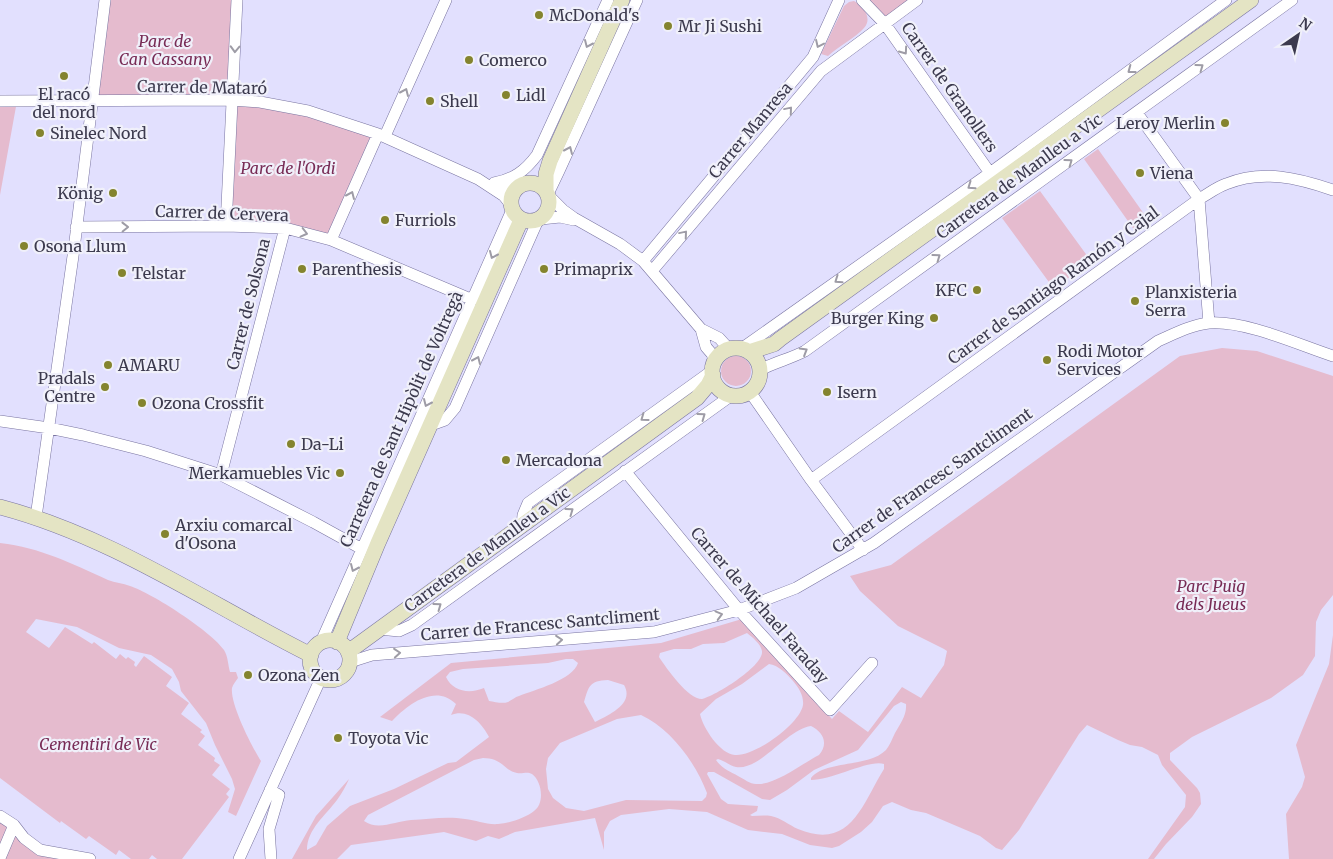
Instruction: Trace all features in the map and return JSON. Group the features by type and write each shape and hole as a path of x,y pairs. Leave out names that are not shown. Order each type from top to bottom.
{"street":[{"path":"36,517 105,0"},
{"path":"226,226 237,0"},
{"path":"331,240 446,0"},
{"path":"494,183 515,177 528,167 536,155 608,0"},
{"path":"539,219 549,208 546,174 551,160 622,0"},
{"path":"547,193 559,171 636,0"},
{"path":"643,261 813,58 839,0"},
{"name":"Carrer de Granollers","path":"862,0 885,24 990,173"},
{"name":"Carrer Manresa","path":"652,271 821,71 917,0"},
{"name":"Carretera de Manlleu a Vic","path":"740,350 990,173 1226,0"},
{"name":"Carretera de Manlleu a Vic","path":"760,368 774,344 1251,0"},
{"name":"Carretera de Manlleu a Vic","path":"760,368 779,360 792,358 805,351 1292,0"},
{"name":"Carrer de Mataró","path":"0,101 231,100 260,102 308,111 381,135 478,179 504,196 515,212"},
{"path":"1137,113 1199,200 1209,324"},
{"path":"550,127 551,160 541,173 521,186 512,195 515,212 530,222 560,217 581,222"},
{"name":"Carrer de Santiago Ramón y Cajal","path":"811,480 1199,200 1226,184 1256,176 1276,175 1312,182 1333,190"},
{"name":"Carrer de Mataró","path":"478,179 521,186"},
{"path":"521,186 535,184 547,193 563,210 620,244 643,261 701,329 755,357 760,368 757,382 750,392 742,395 727,393 716,385 712,354 706,346 701,329"},
{"name":"Carretera de Sant Hipòlit de Voltregà","path":"321,642 473,300 515,212"},
{"name":"Carretera de Sant Hipòlit de Voltregà","path":"345,652 383,531 431,425 515,212"},
{"name":"Carretera de Sant Hipòlit de Voltregà","path":"431,425 445,420 455,408 539,219"},
{"name":"Carrer de Cervera","path":"76,227 226,226 285,228 331,240 473,300"},
{"name":"Carrer de Solsona","path":"221,475 285,228"},
{"name":"Carrer de Francesc Santcliment","path":"345,652 372,655 654,632 739,610 796,588 863,550 1158,341 1182,330 1209,324 1252,328 1333,356"},
{"name":"Carretera de Manlleu a Vic","path":"740,350 774,344"},
{"path":"522,525 523,515 528,503 713,369 720,354 740,350"},
{"name":"Carretera de Manlleu a Vic","path":"345,652 697,398 708,385 713,369"},
{"path":"750,392 811,480 863,550"},
{"name":"Carretera de Manlleu a Vic","path":"697,398 727,393"},
{"name":"Carretera de Manlleu a Vic","path":"379,629 399,631 412,625 625,472 727,393"},
{"path":"0,421 49,428 146,451 221,475 313,522 365,544 383,531"},
{"name":"Carrer de Michael Faraday","path":"625,472 739,610 830,710 872,662"},
{"path":"0,507 36,517 121,554 311,655"},
{"path":"331,640 345,652 346,672 341,677 331,680 321,678 312,668 311,655 316,646 321,642 331,640"},
{"path":"239,859 321,678"},
{"path":"270,790 279,795 270,828 271,859"},
{"path":"0,816 14,825 24,838 40,850 90,859"},
{"path":"0,858 14,825"}],"green space":[{"path":"105,0 237,0 231,100 260,102 378,134 331,240 226,226 230,100 93,100"},
{"path":"862,0 917,0 885,24"},
{"path":"854,1 866,13 867,24 856,35 828,56 821,54 844,6"},
{"path":"0,101 17,101 0,195"},
{"path":"1098,149 1149,221 1135,231 1084,159"},
{"path":"1040,191 1091,261 1054,289 1002,218"},
{"name":"Parc Puig dels Jueus","path":"1222,348 1257,351 1333,376 1333,595 1321,610 1316,622 1315,656 1303,675 1271,698 1192,737 1170,753 1170,760 1197,788 1200,793 1201,804 1192,817 1154,859 1148,859 1185,807 1186,795 1162,765 1158,755 1142,747 1118,740 1087,725 1079,734 1019,830 1002,850 996,848 980,836 926,813 911,810 892,802 883,806 872,822 861,832 839,846 832,848 810,845 782,834 748,830 707,812 669,809 621,815 610,821 604,832 604,850 595,818 515,832 499,839 488,836 476,841 444,832 351,845 337,859 292,859 316,816 349,779 337,800 310,835 307,850 316,845 327,826 350,806 394,789 448,763 456,762 489,737 478,722 469,715 457,713 451,715 456,704 448,698 439,696 430,696 413,703 392,721 380,717 451,663 661,643 742,619 832,719 839,711 868,732 902,687 921,698 944,665 947,651 898,626 860,591 850,576 891,565 1180,356","holes":["747,633 761,648 761,657 747,672 727,686 708,697 696,698 672,676 659,657 660,653 674,649 691,649 703,644 724,643","566,659 573,659 578,663 575,669 561,679 504,703 489,701 484,688 468,691 457,689 453,686 446,677 450,672 463,669 548,663","769,664 779,668 793,681 801,692 803,705 794,721 775,738 753,751 735,755 729,754 718,745 708,733 702,720 700,714 716,699 742,684","608,680 624,685 626,698 618,708 595,722 584,702 589,688 593,683","901,702 906,704 903,719 886,750 878,756 869,759 826,769 818,772 811,778 811,780 820,779 870,764 884,764 884,769 853,820 843,829 831,834 816,834 798,829 771,816 752,816 750,815 757,811 758,806 728,804 721,799 707,774 708,772 714,772 762,799 770,800 814,770 858,750 894,706","641,715 662,729 689,758 702,781 707,793 706,797 702,801 626,800 584,811 566,808 553,798 548,789 546,769 548,758 560,743 617,719","811,726 819,731 823,738 824,746 822,751 819,755 780,778 763,784 752,783 726,770 716,760 721,760 736,767 745,767 764,757 793,734","483,758 495,760 513,772 532,774 538,782 541,792 540,803 534,811 522,818 503,823 490,824 458,818 445,818 375,825 364,821 368,815 474,760"]},
{"path":"736,356 747,360 751,371 747,382 736,386 725,382 721,371 725,360"},
{"name":"Cementiri de Vic","path":"0,543 42,552 108,580 140,590 195,624 224,650 230,672 236,672 238,678 232,688 234,704 247,736 261,761 236,816 228,812 235,789 232,779 206,723 181,691 179,682 172,669 151,655 119,648 77,627 36,619 26,632 49,648 65,627 92,644 94,642 116,659 120,654 126,659 128,657 135,662 134,665 136,667 144,656 172,677 166,686 189,703 181,714 202,730 200,732 205,736 198,745 215,758 214,761 220,765 212,775 230,789 226,794 229,797 182,859 157,859 152,855 149,859 131,859 119,850 116,855 89,836 86,839 61,821 60,823 0,778"},
{"path":"1333,635 1333,859 1289,859 1286,814 1302,787 1305,777 1296,745 1329,664"},
{"path":"0,816 40,850 90,859 0,859"}],"place":[{"name":"McDonald's","path":"539,15"},
{"name":"Mr Ji Sushi","path":"668,26"},
{"name":"Comerco","path":"469,60"},
{"name":"El racó del nord","path":"64,76"},
{"name":"Lidl","path":"506,95"},
{"name":"Shell","path":"430,101"},
{"name":"Leroy Merlin","path":"1225,123"},
{"name":"Sinelec Nord","path":"40,133"},
{"name":"Viena","path":"1140,173"},
{"name":"König","path":"113,193"},
{"name":"Furriols","path":"385,220"},
{"name":"Osona Llum","path":"24,246"},
{"name":"Parenthesis","path":"302,269"},
{"name":"Primaprix","path":"544,269"},
{"name":"Telstar","path":"122,273"},
{"name":"KFC","path":"977,290"},
{"name":"Planxisteria Serra","path":"1135,301"},
{"name":"Burger King","path":"934,318"},
{"name":"Rodi Motor Services","path":"1047,360"},
{"name":"AMARU","path":"108,365"},
{"name":"Pradals Centre","path":"105,387"},
{"name":"Isern","path":"827,392"},
{"name":"Ozona Crossfit","path":"142,403"},
{"name":"Da-Li","path":"291,444"},
{"name":"Mercadona","path":"506,460"},
{"name":"Merkamuebles Vic","path":"340,473"},
{"name":"Arxiu comarcal d'Osona","path":"165,534"},
{"name":"Ozona Zen","path":"248,675"},
{"name":"Toyota Vic","path":"338,738"}],"park label":[{"name":"Parc de Can Cassany","path":"165,50"},
{"name":"Parc de l'Ordi","path":"288,168"}]}
